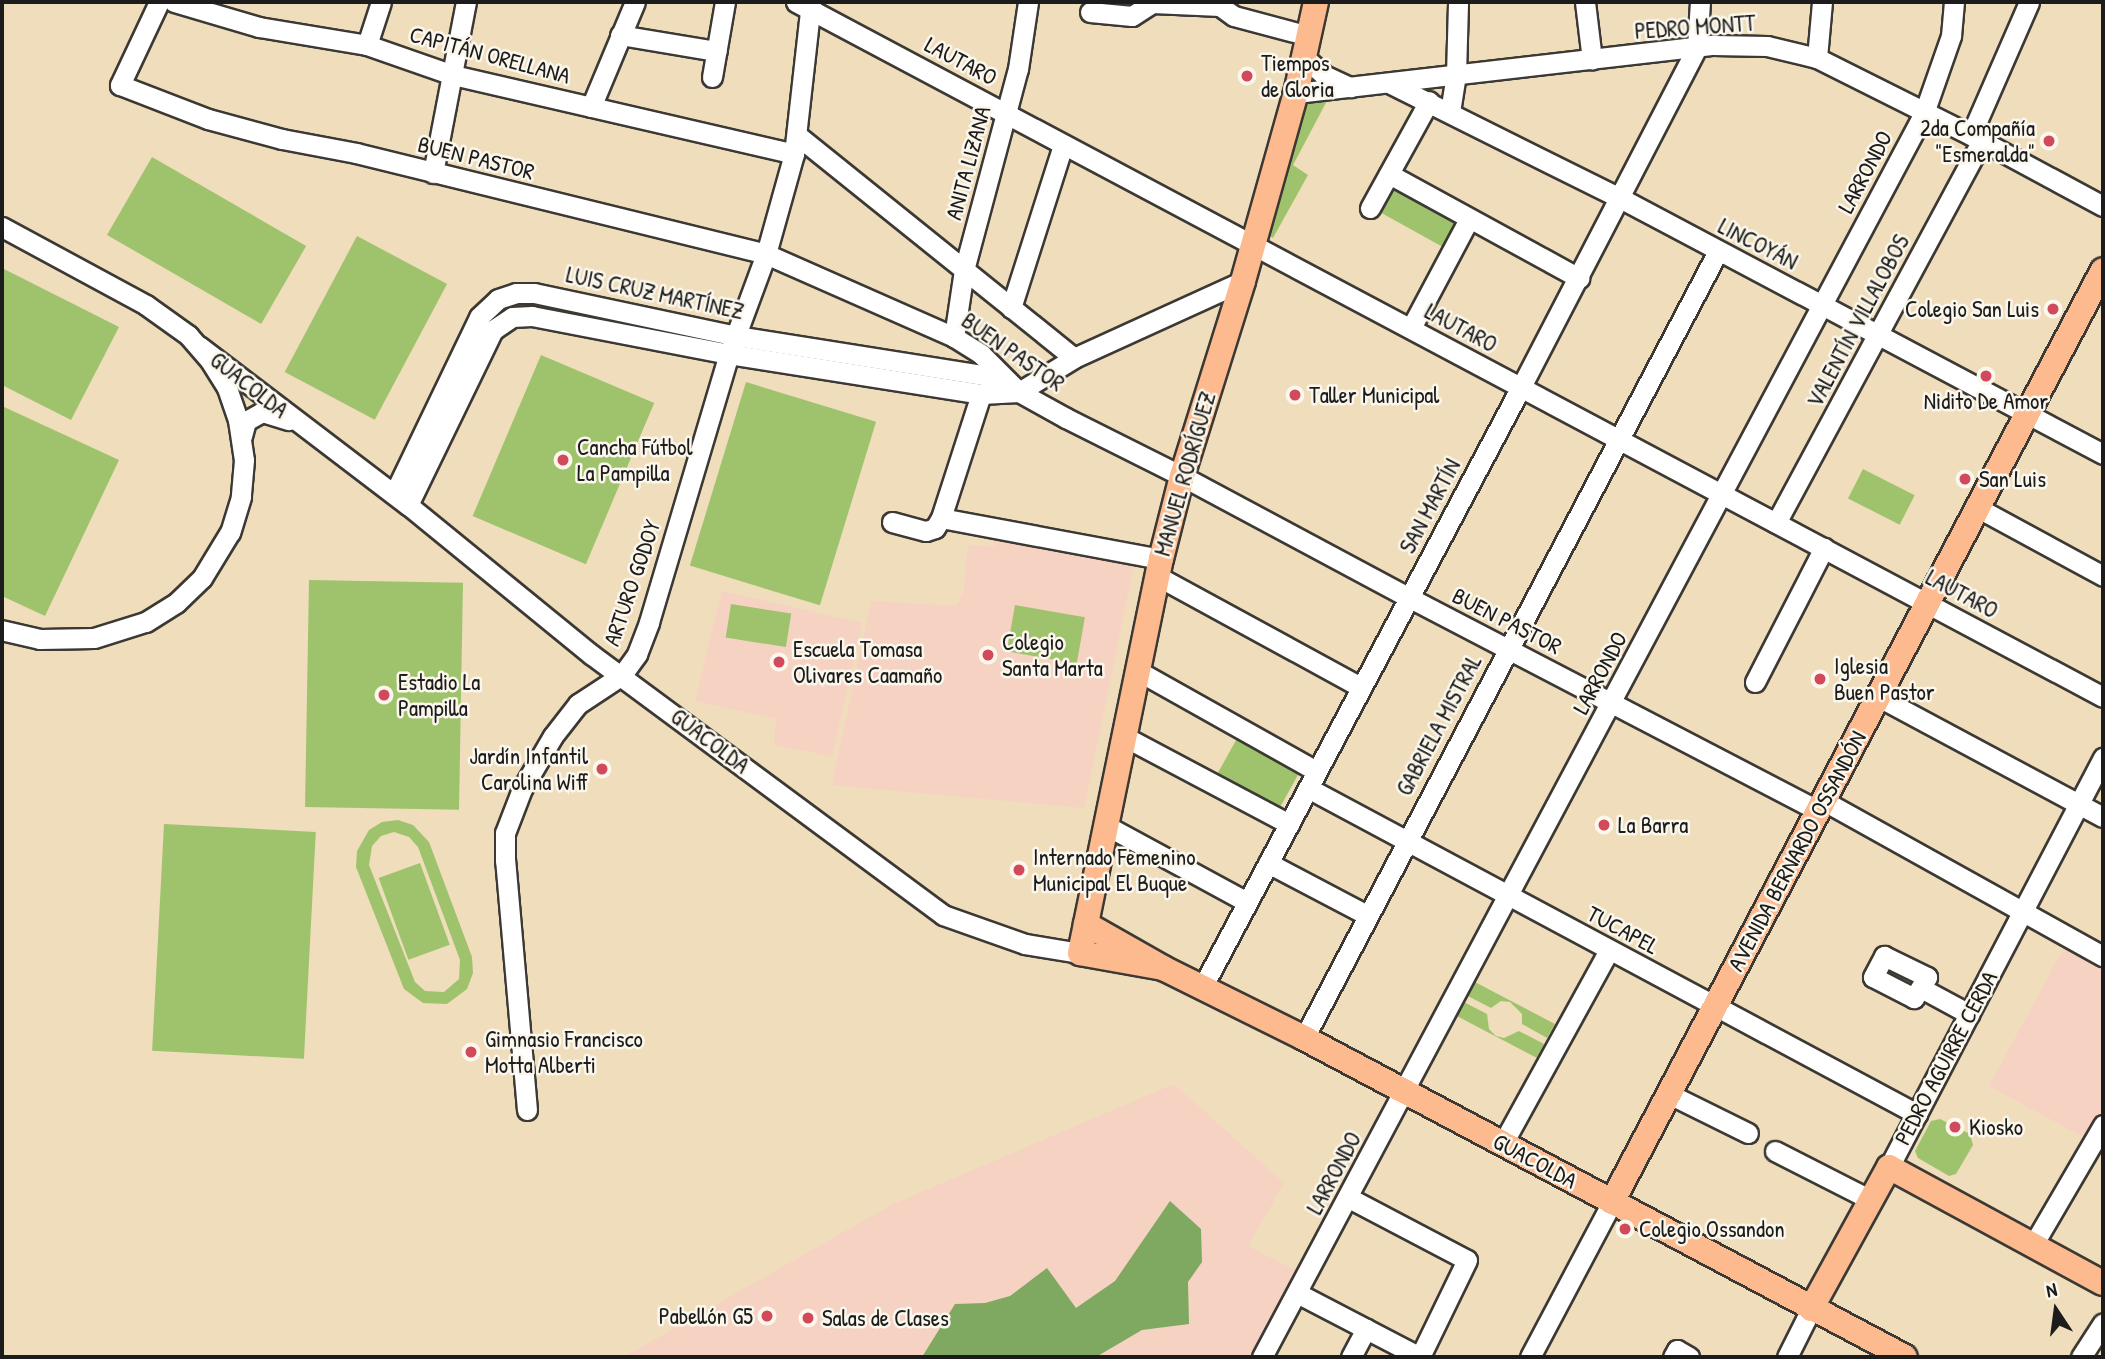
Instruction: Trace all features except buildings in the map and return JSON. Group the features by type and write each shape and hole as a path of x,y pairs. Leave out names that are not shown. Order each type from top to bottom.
{"main road":[{"name":"MANUEL RODRÍGUEZ","path":"1080,953 1159,568 1182,476 1243,281 1296,93 1316,2"},
{"name":"AVENIDA BERNARDO OSSANDÓN","path":"1612,1202 2103,270"},
{"name":"GUACOLDA","path":"1086,923 1163,968 1203,985 1905,1357"},
{"name":"GUACOLDA","path":"1080,953 1163,968"},
{"name":"PEDRO AGUIRRE CERDA","path":"1811,1309 1889,1167"},
{"path":"1889,1167 2103,1283"}],"street":[{"name":"BUEN PASTOR","path":"159,2 120,85 208,119 766,254 954,337 987,359 1019,391 1612,704 2023,909 2103,956"},
{"name":"CAPITÁN ORELLANA","path":"174,2 259,27 367,45 453,75 591,107 796,145 964,270 1074,358"},
{"path":"367,45 381,2"},
{"path":"433,173 466,2"},
{"path":"591,107 635,2"},
{"path":"712,77 725,2"},
{"name":"ANITA LIZANA","path":"954,337 964,270 1007,113 1028,2"},
{"path":"1450,112 1456,75 1458,2"},
{"path":"1585,2 1591,60"},
{"path":"1698,47 1700,2"},
{"path":"1817,58 1822,2"},
{"name":"LARRONDO","path":"1262,1357 1405,1093 1924,113 1951,36 1954,2"},
{"name":"VALENTÍN VILLALOBOS","path":"1776,523 1879,336 1976,138 2029,2"},
{"path":"1090,12 1132,16 1152,3 1220,4 1234,16 1306,47 1324,75 1351,87"},
{"name":"LAUTARO","path":"806,4 1063,145 2103,697"},
{"name":"ARTURO GODOY","path":"527,1110 505,861 506,833 522,789 553,737 578,704 622,675 637,654 649,622 733,345 766,254 796,145 806,4"},
{"path":"620,35 717,51"},
{"name":"PEDRO MONTT","path":"1296,93 1698,47 1732,44 1767,46 1817,58 2103,206"},
{"name":"SAN MARTÍN","path":"1203,985 1579,278 1698,47"},
{"name":"LINCOYÁN","path":"1388,83 1620,198 2103,454"},
{"path":"1370,208 1429,102"},
{"path":"1011,308 1063,145"},
{"path":"1389,174 1579,278"},
{"path":"1411,328 1469,219"},
{"path":"2,227 146,304 177,325 199,346 227,388 242,436 242,485 230,532 213,563 176,603 137,626 94,638 40,639 2,629"},
{"name":"GABRIELA MISTRAL","path":"1304,1038 1405,840 1620,440 1718,251"},
{"name":"LUIS CRUZ MARTÍNEZ","path":"401,499 479,317 498,299 516,293 534,293 733,345 981,394 1019,391 1074,358 1243,281"},
{"name":"LUIS CRUZ MARTÍNEZ","path":"733,345 988,376 1019,391"},
{"name":"GUACOLDA","path":"199,346 401,499 592,655 943,915 1011,940 1080,953"},
{"path":"892,522 926,531 935,528 941,518 981,394"},
{"name":"GUACOLDA","path":"242,436 246,421 262,412 300,424"},
{"path":"1978,508 2103,576"},
{"path":"941,518 1159,568 1361,687"},
{"path":"1755,682 1824,548"},
{"name":"TUCAPEL","path":"1138,671 1405,840 1917,1114"},
{"path":"1879,697 2103,817"},
{"path":"1125,737 1289,824"},
{"name":"PEDRO AGUIRRE CERDA","path":"1889,1167 2103,758"},
{"path":"1107,826 1247,902"},
{"path":"1268,863 1367,915"},
{"path":"1503,1143 1609,950"},
{"path":"1921,988 1969,1014"},
{"path":"1669,1094 1748,1133"},
{"path":"2033,1245 2103,1125"},
{"path":"1776,1151 1871,1200"},
{"path":"1297,1293 1420,1357 1467,1260 1349,1198"},
{"name":"AVENIDA BERNARDO OSSANDÓN","path":"1530,1357 1612,1202"},
{"name":"PEDRO AGUIRRE CERDA","path":"1787,1357 1811,1309"},
{"path":"2081,1357 2103,1323"},
{"path":"1351,1357 1366,1329"},
{"path":"1673,1357 1677,1350 1689,1357"}],"shaded area":[{"name":"Colegio Santa Marta","path":"991,534 1134,564 1084,808 832,785 871,601 956,606 964,590 968,545 995,547"},
{"name":"Escuela Tomasa Olivares Caamaño","path":"722,591 862,623 832,756 774,745 776,719 695,701"},
{"path":"2064,948 2103,969 2103,1111 2087,1139 1989,1086"},
{"path":"1174,1084 1284,1183 1248,1246 1301,1273 1255,1357 624,1357 891,1205"}],"green space":[{"path":"1329,97 1293,165 1308,175 1273,238 1266,234 1306,103"},
{"path":"152,157 306,246 261,324 107,235"},
{"path":"1391,184 1459,222 1445,248 1376,210"},
{"path":"357,236 447,284 375,420 285,372"},
{"path":"2,268 119,327 71,420 2,385"},
{"name":"Cancha Fútbol La Pampilla","path":"541,355 654,403 586,564 473,516"},
{"path":"746,382 876,422 820,605 690,566"},
{"path":"2,406 119,460 45,616 2,596"},
{"path":"1863,469 1915,495 1900,525 1848,498"},
{"name":"Estadio La Pampilla","path":"309,580 463,583 459,810 305,807"},
{"path":"731,604 791,614 786,647 726,638"},
{"path":"1015,605 1085,617 1077,664 1007,651"},
{"path":"1240,733 1302,767 1276,814 1214,779"},
{"path":"398,820 413,825 429,842 472,957 473,973 467,989 447,1004 423,1003 404,989 356,867 357,851 369,830 382,822","holes":["394,832 409,837 418,847 460,960 459,979 444,992 425,991 415,982 369,865 372,846 381,836"]},
{"path":"164,824 316,832 304,1059 152,1051"},
{"path":"420,863 450,945 408,960 379,878"},
{"path":"1471,980 1555,1024 1547,1038 1522,1024 1522,1014 1510,1002 1501,1001 1491,1008 1464,994"},
{"path":"1460,1000 1487,1014 1489,1029 1496,1036 1504,1038 1519,1031 1544,1044 1537,1058 1453,1014"},
{"path":"1940,1119 1970,1134 1973,1145 1956,1174 1949,1176 1918,1158 1915,1151 1931,1121"},
{"path":"1170,1201 1201,1229 1202,1262 1188,1282 1189,1324 1142,1330 1096,1357 922,1357 955,1304 985,1303 1010,1296 1047,1268 1076,1308 1115,1281"}],"place":[{"name":"Tiempos de Gloria","path":"1247,76"},
{"name":"2da Compañía \"Esmeralda\"","path":"2049,141"},
{"name":"Colegio San Luis","path":"2053,309"},
{"name":"Nidito De Amor","path":"1986,376"},
{"name":"Taller Municipal","path":"1295,395"},
{"name":"Cancha Fútbol La Pampilla","path":"563,460"},
{"name":"San Luis","path":"1965,479"},
{"name":"Colegio Santa Marta","path":"988,655"},
{"name":"Escuela Tomasa Olivares Caamaño","path":"779,662"},
{"name":"Iglesia Buen Pastor","path":"1820,679"},
{"name":"Estadio La Pampilla","path":"384,695"},
{"name":"Jardín Infantil Carolina Wiff","path":"602,769"},
{"name":"La Barra","path":"1604,825"},
{"name":"Internado Femenino Municipal El Buque","path":"1019,870"},
{"name":"Gimnasio Francisco Motta Alberti","path":"471,1052"},
{"name":"Kiosko","path":"1955,1127"},
{"name":"Colegio Ossandon","path":"1625,1229"},
{"name":"Pabellón G5","path":"767,1316"},
{"name":"Salas de Clases","path":"808,1318"}]}
